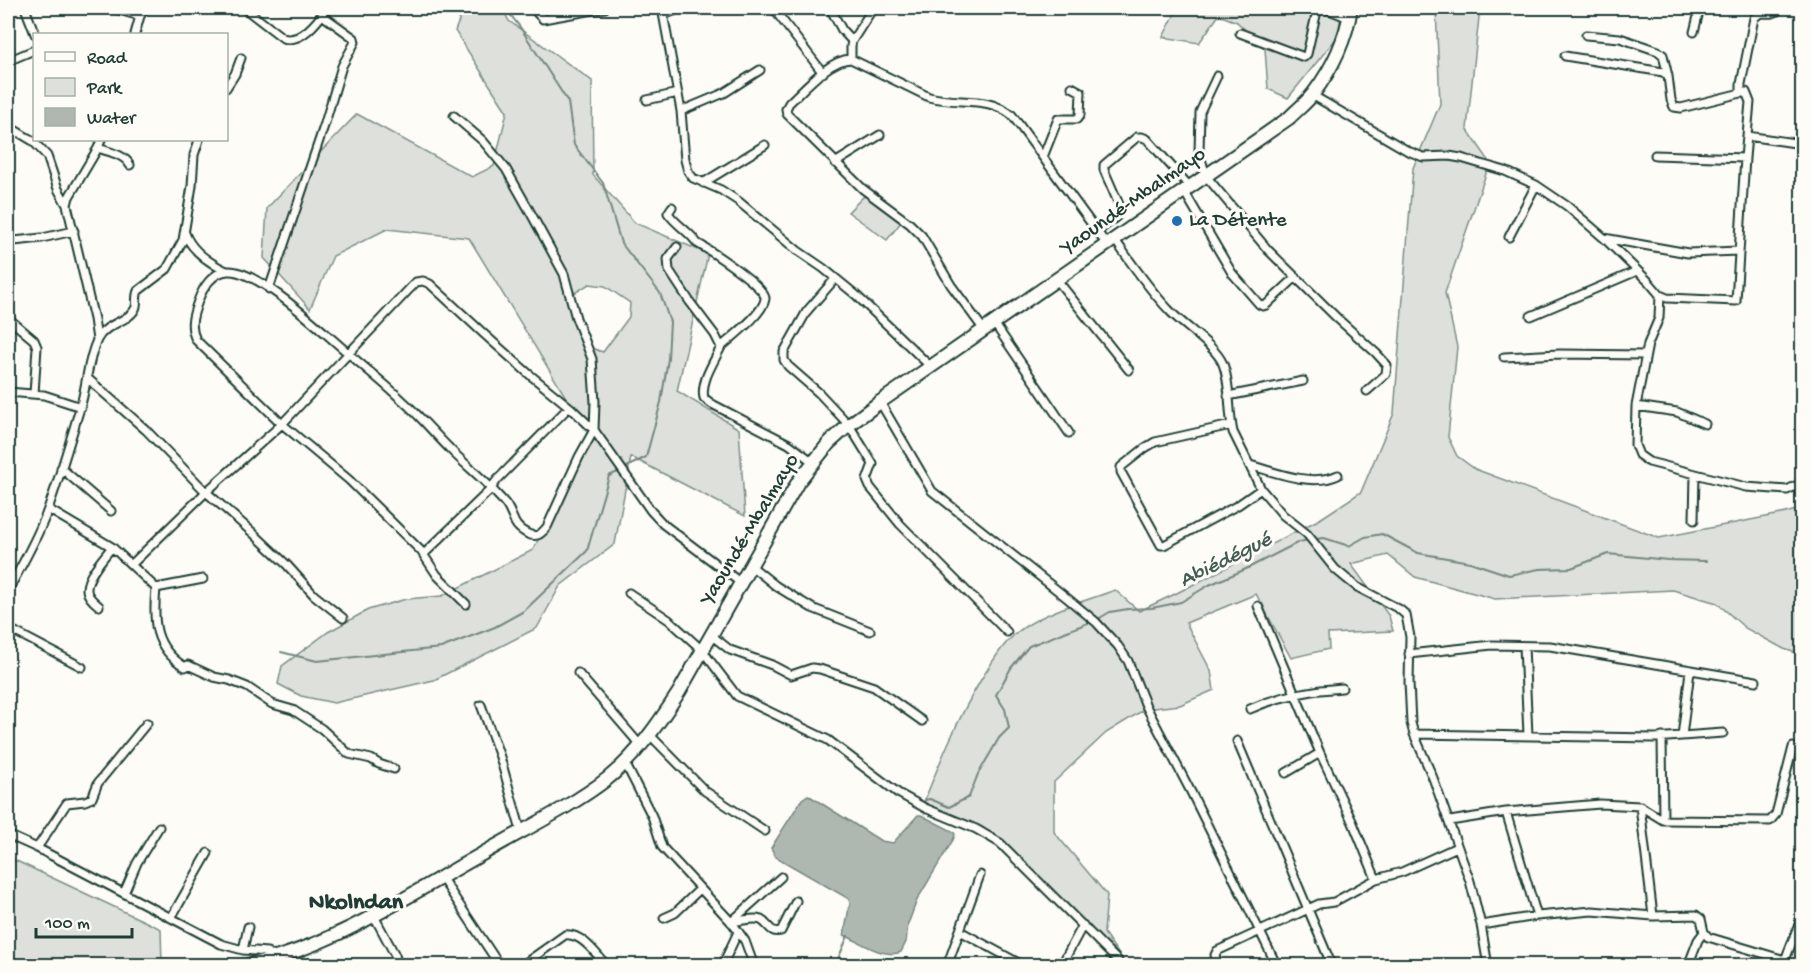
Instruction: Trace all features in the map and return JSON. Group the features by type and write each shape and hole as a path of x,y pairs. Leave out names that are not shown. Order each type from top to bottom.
{"highway":[{"name":"Yaoundé-Mbalmayo","path":"244,966 276,961 374,916 584,795 606,780 641,746 680,692 798,482 830,443 849,425 880,402 1289,118 1312,95 1338,51 1347,29 1350,13"}],"street":[{"path":"25,8 35,33"},
{"path":"112,8 140,16"},
{"path":"135,33 145,8"},
{"path":"244,8 283,38 289,40 309,29 327,8"},
{"path":"537,8 537,13 543,19 605,8"},
{"path":"681,8 663,11 681,111 688,171 693,178 721,190 738,201 856,295 932,367"},
{"path":"772,8 823,73"},
{"path":"830,8 842,30 852,41"},
{"path":"851,59 852,41 873,8"},
{"path":"1240,33 1304,57 1307,54 1317,11 1322,8 1350,13"},
{"path":"1694,32 1700,8"},
{"path":"1741,93 1754,18 1760,13 1772,14 1780,8"},
{"path":"269,289 342,66 355,42 354,38 322,15"},
{"path":"1312,95 1408,152 1423,157 1461,158 1505,171 1536,185 1567,206 1604,238 1648,281 1659,295 1667,298 1736,301 1750,102 1746,92 1681,108 1674,107 1663,55 1658,51 1620,38 1586,35"},
{"path":"8,61 33,50"},
{"path":"1565,56 1655,70 1668,76"},
{"path":"228,85 241,58"},
{"path":"984,330 951,285 922,236 863,189 835,163 795,123 786,109 789,103 823,73 843,59 851,59 929,97 941,100 993,103 1012,115 1097,232 1111,243 1169,311 1217,354 1223,363 1227,378 1233,432 1262,489 1283,515 1307,534 1335,569 1357,586 1406,615 1410,637 1411,723 1434,778 1470,880 1481,924 1487,965"},
{"path":"681,111 724,93 760,70"},
{"path":"1216,76 1200,112 1199,152 1206,176 1295,278 1387,364 1386,374 1367,391"},
{"path":"1043,157 1058,119 1077,119 1080,115 1082,98 1080,92 1072,87"},
{"path":"647,100 678,93"},
{"path":"454,116 483,141 506,170 564,274 576,318 592,359 594,430 547,527 541,534 535,536 514,524 507,507 491,488 451,451 404,401 295,308 269,289 240,273 226,271 218,273 209,280 199,298 191,331 196,340 282,424 349,480 424,554 437,575 466,604"},
{"path":"8,126 33,141 47,156 58,189 67,205 97,340"},
{"path":"835,163 880,135"},
{"path":"1748,136 1803,144"},
{"path":"1097,232 1116,217 1120,209 1104,165 1137,137 1142,137 1147,139 1187,189 1232,273 1259,304 1266,305 1295,278"},
{"path":"67,205 69,196 101,141"},
{"path":"8,591 37,537 48,509 81,407 91,355 97,340 108,326 131,314 136,306 138,291 167,269 183,240 199,141"},
{"path":"703,183 765,145"},
{"path":"98,148 120,155 130,165"},
{"path":"1655,155 1745,158"},
{"path":"1509,237 1536,185"},
{"path":"672,207 668,213 691,233 697,243 757,285 765,295 765,300 757,314 721,347 702,391 704,398 789,444 813,462"},
{"path":"14,241 74,231"},
{"path":"185,233 188,242 198,252 226,271"},
{"path":"1604,238 1688,253 1739,251"},
{"path":"677,247 668,259 669,270 715,334 721,347"},
{"path":"1531,316 1637,271"},
{"path":"835,279 807,311 784,352 784,360 849,425 873,464 867,480 870,487 900,524 1007,632"},
{"path":"132,564 206,492 282,424 416,282 423,280 594,430 651,512 663,524 741,583"},
{"path":"1057,280 1129,370"},
{"path":"1659,295 1659,318 1645,354 1636,406 1635,445 1639,455 1649,462 1746,486 1787,490 1803,483"},
{"path":"8,318 34,340 37,347 34,393"},
{"path":"994,323 1069,433"},
{"path":"1504,357 1559,354 1645,354"},
{"path":"87,378 146,430 206,492 264,543 314,595 343,618"},
{"path":"1228,396 1303,381"},
{"path":"8,392 44,395 81,407"},
{"path":"880,402 932,491 1096,622 1118,646 1128,662 1146,706 1277,966"},
{"path":"1636,406 1677,412 1705,424"},
{"path":"424,554 569,407"},
{"path":"1231,425 1155,442 1123,464 1121,472 1161,545 1207,522 1262,489"},
{"path":"1250,465 1316,481 1338,475"},
{"path":"61,468 111,511"},
{"path":"1694,520 1695,474"},
{"path":"48,509 112,547 156,588 154,612 159,641 178,663 201,670 214,677 238,683 263,696 272,704 293,710 322,729 349,754 370,759 394,769"},
{"path":"99,606 87,594 87,590 92,575 112,547"},
{"path":"750,565 776,586 812,608 870,632"},
{"path":"156,588 203,579"},
{"path":"628,593 669,620 702,650 736,696 828,740 897,793 924,808 976,829 1000,843 1118,961"},
{"path":"1258,606 1376,879"},
{"path":"8,628 82,667"},
{"path":"711,636 730,650 772,665 791,675 812,668 820,669 874,687 922,721"},
{"path":"1409,654 1492,645 1550,646 1756,681"},
{"path":"1524,645 1528,735"},
{"path":"1682,736 1690,671"},
{"path":"578,673 641,746"},
{"path":"1250,710 1266,702 1312,690 1342,688"},
{"path":"481,705 500,757 521,831"},
{"path":"37,848 67,803 92,798 98,783 147,723"},
{"path":"1414,734 1662,737 1723,733"},
{"path":"649,734 705,791 765,831"},
{"path":"1662,737 1663,820"},
{"path":"1237,741 1332,966"},
{"path":"1450,821 1506,812 1600,804 1640,806 1663,820 1770,821 1776,814 1793,747"},
{"path":"1286,773 1320,753"},
{"path":"625,763 652,816 662,847 731,922 745,941 754,966"},
{"path":"1640,806 1653,916"},
{"path":"1506,812 1537,916"},
{"path":"124,893 137,863 159,827"},
{"path":"8,835 221,944 243,950 267,952 276,961"},
{"path":"1218,966 1215,955 1217,951 1307,909 1319,904 1334,902 1376,879 1402,872 1457,847"},
{"path":"171,918 208,853"},
{"path":"947,966 980,875"},
{"path":"441,877 500,966"},
{"path":"731,922 781,877"},
{"path":"664,918 675,913 700,889"},
{"path":"731,922 762,920 777,933 781,931 796,901"},
{"path":"1481,924 1592,911 1653,916 1696,915 1701,919 1708,938 1785,963 1803,917"},
{"path":"374,916 395,955 398,966"},
{"path":"1061,966 1083,925"},
{"path":"243,950 249,927"},
{"path":"960,931 1024,966"},
{"path":"722,966 738,932"},
{"path":"1688,966 1698,940 1704,932"},
{"path":"521,966 565,935 572,934 607,966"}],"green space":[{"path":"464,8 502,8 509,21 592,81 593,175 635,223 708,254 677,391 739,429 745,516 631,457 615,544 560,586 537,628 434,680 334,703 301,696 278,684 282,666 328,632 368,610 406,599 442,596 533,550 590,437 469,238 387,229 333,256 310,309 264,258 267,208 357,114 472,177 494,166 507,112 455,31","holes":["589,284 605,286 630,303 629,317 603,352 582,345 568,297"]},
{"path":"1178,8 1342,8 1338,36 1288,98 1268,89 1265,49 1237,22 1219,15 1199,43 1163,37"},
{"path":"1436,8 1480,8 1467,129 1490,162 1445,293 1457,347 1448,437 1457,456 1475,469 1659,538 1802,508 1802,655 1784,649 1745,628 1717,603 1673,590 1495,599 1415,577 1388,555 1351,564 1389,616 1393,631 1328,634 1329,649 1291,658 1256,594 1186,623 1211,671 1214,690 1180,705 1145,709 1106,733 1054,782 1054,832 1107,895 1104,933 1120,956 1116,959 1000,843 922,807 949,741 973,694 1001,649 1019,631 1047,615 1115,590 1139,611 1320,519 1361,492 1394,413 1413,168 1440,104"},
{"path":"868,195 902,221 887,240 848,212"},
{"path":"8,857 161,929 162,965 8,965"}],"water":[{"path":"808,795 881,841 893,843 918,815 954,832 953,840 917,900 908,924 906,942 901,952 894,954 880,952 844,935 849,899 776,857 771,848 802,799"}],"waterway":[{"path":"505,8 520,27 568,102 574,145 603,183 621,243 660,293 670,322 668,359 661,402 646,457 625,468"},
{"path":"281,652 317,661 441,648 495,627 524,611 587,551 609,476 620,471"},
{"name":"Abiédégué","path":"1315,539 1324,538 1349,546 1365,537 1382,534 1418,553 1470,562 1509,575 1539,569 1571,568 1608,554 1706,561"},
{"name":"Abiédégué","path":"923,804 925,800 930,799 949,807 969,797 978,774 999,738 1009,728 1005,709 996,695 1011,668 1029,646 1098,619 1110,612 1152,608 1181,602 1209,585 1299,542 1309,540"},
{"name":"Abiédégué","path":"835,966 848,936"}],"place":[{"name":"La Détente","path":"1177,221"}],"district":[{"name":"Nkolndan","path":"356,903"}]}
